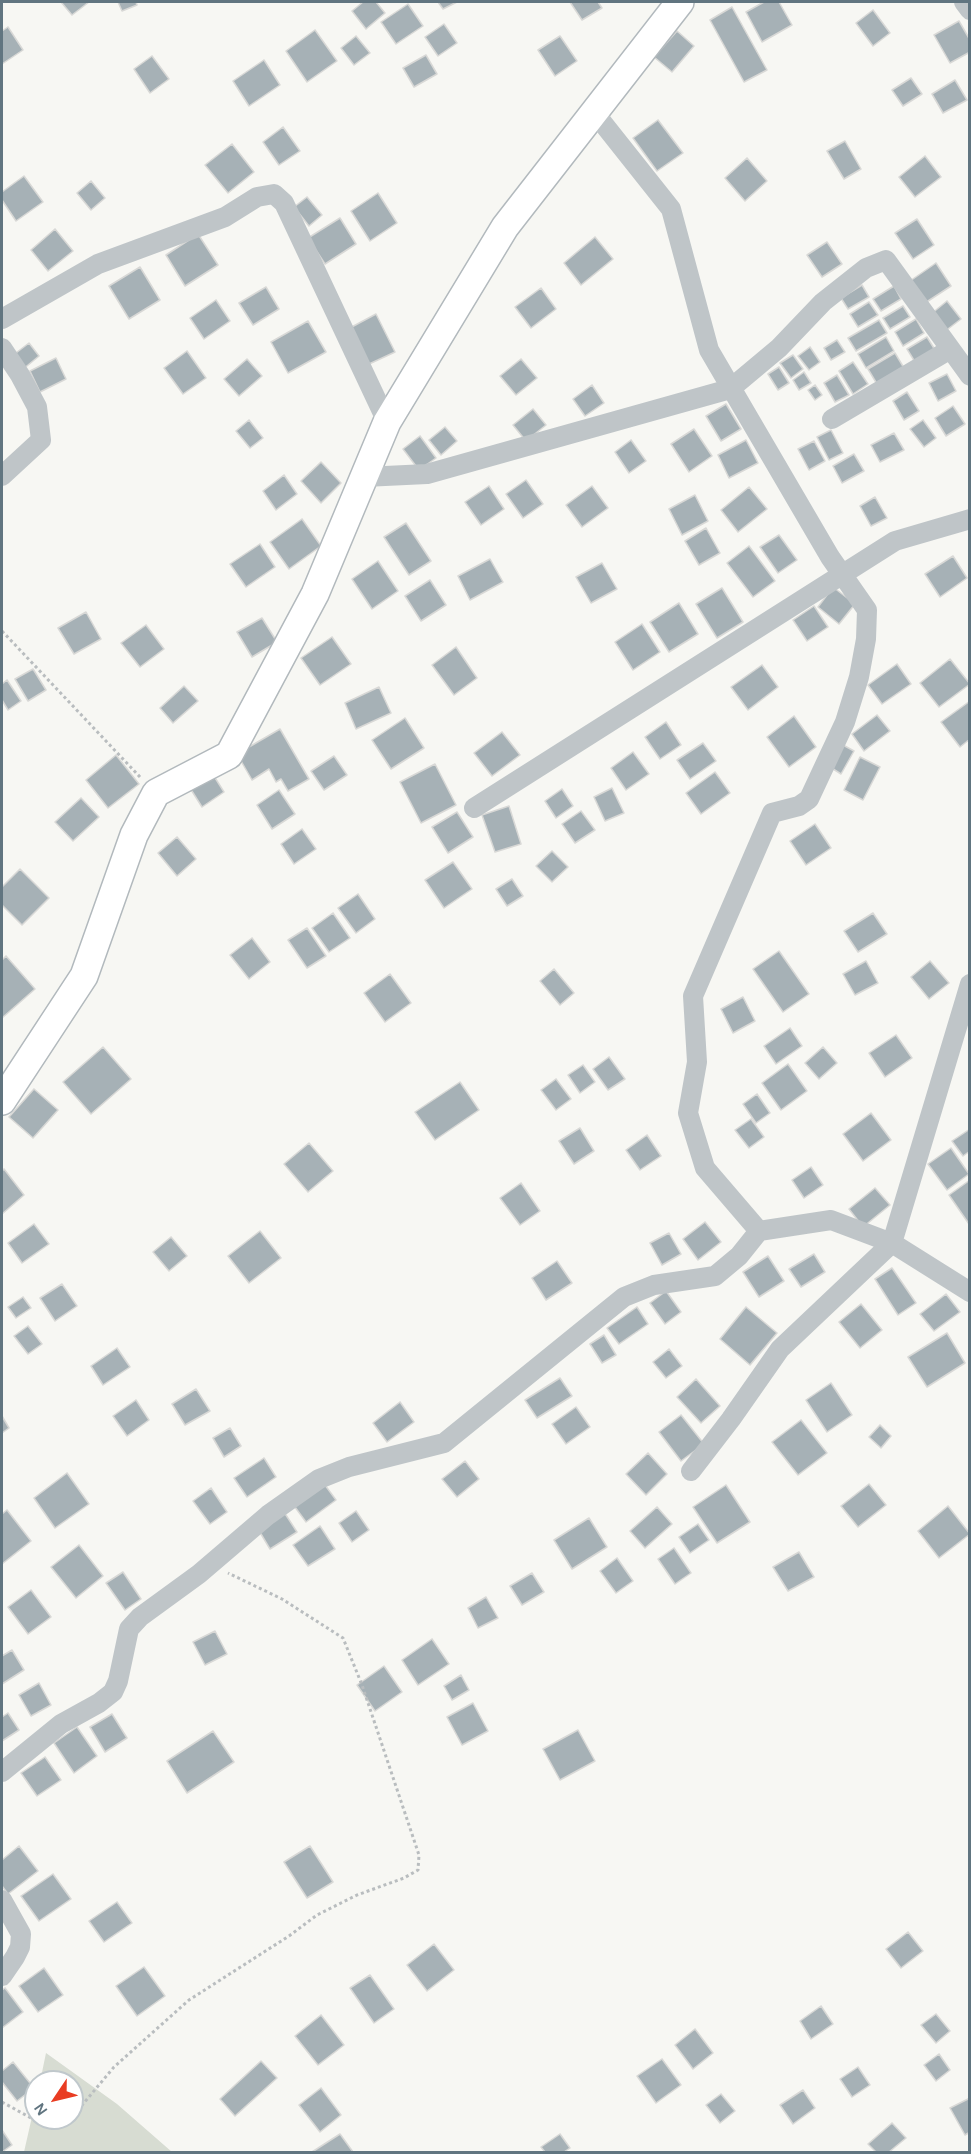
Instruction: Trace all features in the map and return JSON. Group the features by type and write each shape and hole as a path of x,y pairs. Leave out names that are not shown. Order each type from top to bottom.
{"main road":[{"path":"2,1101 84,976 134,835 156,793 229,754 315,594 387,422 505,227 680,2"}],"street":[{"path":"964,2 969,10"},
{"path":"594,112 671,209 709,350 841,574 867,610 867,639 859,677 844,722 809,799 799,806 771,813 693,996 697,1062 688,1113 705,1168 759,1231"},
{"path":"2,319 98,264 225,217 256,197 274,194 284,203 387,422"},
{"path":"364,477 427,474 730,389 779,348 823,302 866,268 886,260 969,376"},
{"path":"2,348 37,407 40,440 2,476"},
{"path":"832,419 949,350"},
{"path":"474,808 895,541 969,519"},
{"path":"691,1471 732,1419 780,1349 892,1243 969,984"},
{"path":"2,1772 62,1724 99,1703 112,1692 118,1681 129,1629 140,1617 211,1564 268,1515 319,1479 349,1467 444,1443 624,1297 654,1285 715,1276 739,1256 759,1231 831,1220 892,1243 969,1292"},
{"path":"2,1900 21,1934 20,1947 2,1976"}],"path":[{"path":"2,631 156,793"},
{"path":"84,2103 114,2067 189,2000 289,1936 317,1915 357,1895 404,1878 418,1870 419,1855 362,1685 343,1638 282,1599 211,1564"},
{"path":"2,2102 24,2114"}],"shaded area":[{"path":"46,2053 70,2070 42,2070"},
{"path":"84,2080 117,2104 172,2152 24,2152 29,2130 84,2130"}],"building":[{"path":"61,2 89,2 72,15"},
{"path":"118,2 136,2 137,5 122,11"},
{"path":"363,2 376,2 385,13 366,29 352,11"},
{"path":"438,2 457,2 443,9"},
{"path":"570,2 598,2 602,8 582,20"},
{"path":"764,2 779,2 792,25 762,42 746,12"},
{"path":"408,4 423,26 396,44 381,22"},
{"path":"732,7 767,70 744,82 710,20"},
{"path":"873,10 890,33 873,46 856,23"},
{"path":"959,21 970,40 970,52 950,63 934,35"},
{"path":"444,24 457,43 438,56 425,37"},
{"path":"8,27 23,50 2,64 2,31"},
{"path":"315,30 337,61 307,82 286,51"},
{"path":"677,31 694,46 672,72 654,57"},
{"path":"356,36 370,53 354,65 341,48"},
{"path":"560,36 577,61 555,76 538,50"},
{"path":"426,55 437,74 414,87 403,68"},
{"path":"152,56 169,79 150,93 134,69"},
{"path":"264,60 280,85 249,106 233,81"},
{"path":"911,78 922,94 903,106 892,90"},
{"path":"955,80 967,100 943,113 932,94"},
{"path":"658,120 683,153 657,171 633,138"},
{"path":"283,127 300,151 279,165 263,142"},
{"path":"845,141 861,169 844,179 827,151"},
{"path":"232,144 254,172 228,193 205,165"},
{"path":"925,156 941,177 915,197 899,177"},
{"path":"747,158 767,181 745,201 725,178"},
{"path":"24,176 43,202 16,221 2,200 2,192"},
{"path":"91,181 105,198 91,210 77,193"},
{"path":"378,193 397,223 370,241 351,211"},
{"path":"307,197 322,215 309,226 294,207"},
{"path":"340,218 356,244 325,264 308,238"},
{"path":"917,219 934,245 913,259 895,233"},
{"path":"55,229 73,251 48,271 31,250"},
{"path":"198,234 218,265 185,286 166,255"},
{"path":"595,237 613,259 581,285 564,263"},
{"path":"827,242 842,264 822,277 807,255"},
{"path":"936,263 951,286 925,303 910,281"},
{"path":"140,267 160,300 129,319 109,286"},
{"path":"862,285 869,297 848,309 841,298"},
{"path":"894,286 901,299 881,311 873,299"},
{"path":"266,287 279,309 253,325 239,303"},
{"path":"541,288 556,309 531,328 515,307"},
{"path":"216,300 230,321 204,339 190,318"},
{"path":"947,301 961,319 944,332 931,314"},
{"path":"869,302 878,315 858,327 850,314"},
{"path":"903,306 910,317 890,329 883,318"},
{"path":"376,314 395,352 367,365 348,329"},
{"path":"916,319 924,333 903,346 895,332"},
{"path":"879,320 887,333 856,351 848,338"},
{"path":"308,321 326,352 288,373 271,342"},
{"path":"886,337 894,351 866,368 858,354"},
{"path":"927,337 935,350 915,362 907,349"},
{"path":"837,340 845,352 831,360 824,348"},
{"path":"29,343 39,356 22,370 12,356"},
{"path":"810,347 820,362 809,370 798,356"},
{"path":"187,351 206,378 183,394 164,368"},
{"path":"895,353 904,368 877,384 868,369"},
{"path":"793,355 803,369 791,378 780,363"},
{"path":"56,358 66,379 40,392 30,371"},
{"path":"247,359 262,376 239,396 224,379"},
{"path":"521,359 537,378 516,395 500,376"},
{"path":"853,362 868,384 853,394 839,371"},
{"path":"779,367 789,383 778,390 768,374"},
{"path":"804,372 811,383 799,390 793,380"},
{"path":"947,374 956,391 938,401 929,383"},
{"path":"837,375 849,395 835,402 824,383"},
{"path":"592,385 604,403 585,416 573,399"},
{"path":"815,385 822,395 815,400 808,390"},
{"path":"907,392 919,411 904,420 893,401"},
{"path":"726,404 741,429 721,441 706,416"},
{"path":"953,406 965,424 946,436 935,418"},
{"path":"533,409 546,425 526,441 513,425"},
{"path":"249,420 263,438 250,448 236,431"},
{"path":"923,420 936,438 924,447 910,429"},
{"path":"445,427 457,441 441,455 429,440"},
{"path":"694,429 712,456 689,472 671,444"},
{"path":"831,430 843,453 829,460 817,437"},
{"path":"894,433 904,450 880,462 871,445"},
{"path":"420,436 436,458 419,470 403,449"},
{"path":"631,440 646,461 629,473 615,452"},
{"path":"746,440 758,463 729,478 718,455"},
{"path":"814,441 825,461 809,470 798,449"},
{"path":"854,454 864,471 842,483 833,466"},
{"path":"321,462 341,483 321,503 301,481"},
{"path":"284,475 297,494 276,510 263,491"},
{"path":"526,480 543,504 523,518 506,494"},
{"path":"489,486 504,509 481,525 465,502"},
{"path":"592,486 608,508 582,527 566,505"},
{"path":"749,487 767,509 738,532 721,510"},
{"path":"695,495 708,521 682,535 669,509"},
{"path":"875,497 887,518 871,526 860,506"},
{"path":"302,519 321,546 289,569 270,542"},
{"path":"406,523 431,561 409,575 384,537"},
{"path":"706,528 720,553 699,565 685,541"},
{"path":"779,535 797,560 778,573 760,547"},
{"path":"260,544 275,567 246,587 230,564"},
{"path":"749,546 775,581 753,597 727,563"},
{"path":"953,556 967,578 940,597 925,574"},
{"path":"490,559 503,582 470,600 458,576"},
{"path":"378,561 398,591 372,609 352,579"},
{"path":"602,563 617,589 591,603 576,577"},
{"path":"430,580 446,605 421,621 405,596"},
{"path":"833,587 855,604 839,624 818,607"},
{"path":"722,588 743,622 717,638 696,604"},
{"path":"679,603 698,634 669,652 650,622"},
{"path":"814,606 828,627 807,641 793,620"},
{"path":"86,612 101,639 74,654 58,628"},
{"path":"262,618 277,642 252,657 237,632"},
{"path":"642,624 660,652 633,670 615,642"},
{"path":"146,625 164,649 140,667 121,643"},
{"path":"332,637 351,664 320,685 301,658"},
{"path":"456,647 477,678 454,695 432,665"},
{"path":"950,659 970,684 939,707 920,683"},
{"path":"897,664 911,684 882,704 868,685"},
{"path":"762,665 778,687 748,710 731,687"},
{"path":"33,669 46,690 28,701 15,679"},
{"path":"7,680 21,701 8,710 2,700 2,684"},
{"path":"184,686 198,701 173,723 160,708"},
{"path":"379,687 391,713 356,729 345,703"},
{"path":"970,701 970,739 960,747 941,722"},
{"path":"877,715 890,731 864,751 852,734"},
{"path":"794,716 816,747 789,767 767,737"},
{"path":"405,718 424,748 391,769 372,740"},
{"path":"666,722 681,745 660,759 645,737"},
{"path":"280,729 309,779 288,791 281,779 276,782 269,769 252,780 237,754"},
{"path":"502,732 520,755 492,776 474,753"},
{"path":"703,743 716,761 690,779 677,760"},
{"path":"843,745 854,751 841,774 830,767"},
{"path":"633,752 649,774 626,790 611,768"},
{"path":"116,755 139,784 108,808 86,780"},
{"path":"334,756 347,775 324,790 311,771"},
{"path":"860,757 880,767 863,800 844,790"},
{"path":"435,764 456,805 421,823 400,782"},
{"path":"715,772 730,793 701,814 686,793"},
{"path":"212,773 224,792 202,807 190,788"},
{"path":"612,788 624,813 605,821 594,797"},
{"path":"562,789 573,806 556,818 545,801"},
{"path":"279,790 295,814 272,829 257,805"},
{"path":"81,798 99,817 73,841 55,822"},
{"path":"509,806 521,844 495,852 482,815"},
{"path":"581,811 595,830 575,843 562,824"},
{"path":"457,812 473,837 448,853 432,827"},
{"path":"815,824 831,848 806,865 790,841"},
{"path":"302,829 316,849 294,864 281,844"},
{"path":"177,837 196,859 177,876 158,853"},
{"path":"552,851 568,867 552,882 536,866"},
{"path":"453,862 472,889 444,908 425,880"},
{"path":"20,869 49,898 22,925 2,905 2,887"},
{"path":"512,879 523,896 507,906 496,889"},
{"path":"358,894 375,919 356,933 338,908"},
{"path":"333,913 350,938 329,952 312,928"},
{"path":"873,913 887,934 858,952 844,931"},
{"path":"307,928 326,956 307,968 288,940"},
{"path":"252,938 270,962 249,979 230,955"},
{"path":"779,951 809,994 783,1012 753,969"},
{"path":"6,956 35,989 2,1018 2,960"},
{"path":"866,961 878,983 855,995 843,974"},
{"path":"930,961 949,983 929,999 911,977"},
{"path":"554,969 574,993 560,1005 540,981"},
{"path":"390,974 411,1003 385,1022 364,993"},
{"path":"743,997 755,1021 733,1033 721,1009"},
{"path":"790,1028 802,1046 776,1064 764,1046"},
{"path":"896,1035 912,1058 885,1077 869,1053"},
{"path":"103,1047 131,1079 91,1114 63,1082"},
{"path":"823,1047 837,1063 819,1079 805,1063"},
{"path":"609,1057 625,1079 608,1090 593,1069"},
{"path":"788,1064 807,1091 781,1110 762,1083"},
{"path":"583,1065 595,1082 580,1093 568,1075"},
{"path":"556,1079 571,1099 556,1110 541,1090"},
{"path":"460,1082 479,1110 435,1140 415,1112"},
{"path":"34,1089 58,1110 33,1138 9,1117"},
{"path":"757,1094 770,1113 756,1123 743,1104"},
{"path":"871,1113 891,1140 863,1161 843,1134"},
{"path":"751,1119 764,1137 749,1148 735,1130"},
{"path":"580,1128 594,1151 574,1164 559,1141"},
{"path":"970,1129 970,1151 963,1156 952,1141"},
{"path":"647,1135 661,1156 640,1170 626,1150"},
{"path":"309,1143 333,1171 308,1192 284,1164"},
{"path":"951,1148 969,1174 947,1190 928,1164"},
{"path":"811,1167 823,1185 804,1198 792,1180"},
{"path":"4,1169 24,1195 2,1214 2,1171"},
{"path":"970,1180 970,1224 969,1224 949,1195"},
{"path":"521,1183 540,1211 520,1225 500,1198"},
{"path":"875,1188 890,1205 863,1227 849,1209"},
{"path":"705,1222 721,1242 698,1260 683,1239"},
{"path":"34,1224 49,1244 22,1263 8,1243"},
{"path":"260,1231 281,1258 249,1283 228,1256"},
{"path":"669,1233 681,1254 662,1265 650,1243"},
{"path":"171,1237 187,1256 169,1271 153,1252"},
{"path":"814,1254 825,1272 801,1287 789,1269"},
{"path":"768,1256 784,1281 759,1297 743,1272"},
{"path":"557,1261 572,1283 546,1300 532,1278"},
{"path":"892,1268 916,1303 898,1315 875,1279"},
{"path":"62,1284 77,1306 55,1321 40,1298"},
{"path":"666,1291 681,1312 665,1324 650,1303"},
{"path":"946,1294 960,1312 934,1331 920,1314"},
{"path":"23,1297 31,1308 16,1318 8,1307"},
{"path":"861,1304 882,1330 860,1348 839,1322"},
{"path":"637,1307 648,1324 619,1344 607,1328"},
{"path":"746,1307 777,1333 750,1365 720,1339"},
{"path":"28,1326 42,1344 28,1354 14,1336"},
{"path":"947,1333 965,1363 927,1387 908,1357"},
{"path":"604,1335 616,1355 602,1363 590,1344"},
{"path":"117,1348 130,1367 103,1385 91,1366"},
{"path":"669,1349 682,1366 666,1378 653,1362"},
{"path":"560,1378 572,1396 537,1418 525,1400"},
{"path":"696,1379 720,1406 701,1423 677,1397"},
{"path":"831,1383 852,1415 827,1432 806,1400"},
{"path":"196,1389 210,1411 185,1425 172,1404"},
{"path":"136,1400 149,1420 127,1436 113,1416"},
{"path":"400,1402 414,1422 387,1442 373,1423"},
{"path":"576,1407 590,1427 566,1444 552,1424"},
{"path":"681,1415 704,1444 681,1461 659,1432"},
{"path":"2,1416 9,1428 2,1433"},
{"path":"801,1420 827,1453 798,1475 772,1442"},
{"path":"880,1425 891,1436 881,1448 869,1437"},
{"path":"230,1428 241,1446 224,1457 213,1438"},
{"path":"648,1453 667,1474 646,1495 626,1474"},
{"path":"264,1458 276,1477 247,1497 234,1478"},
{"path":"465,1461 479,1479 457,1497 442,1479"},
{"path":"67,1473 89,1504 55,1528 34,1498"},
{"path":"322,1481 336,1500 306,1522 292,1503"},
{"path":"869,1484 886,1505 858,1527 841,1506"},
{"path":"726,1485 750,1522 717,1543 693,1507"},
{"path":"211,1488 227,1512 210,1524 193,1501"},
{"path":"948,1506 970,1534 939,1558 918,1531"},
{"path":"657,1507 672,1524 645,1548 630,1531"},
{"path":"7,1510 31,1541 2,1564 2,1514"},
{"path":"356,1511 369,1530 352,1542 339,1523"},
{"path":"284,1512 297,1532 270,1549 258,1529"},
{"path":"589,1518 607,1547 572,1569 554,1540"},
{"path":"698,1524 709,1540 690,1553 679,1537"},
{"path":"320,1526 335,1549 308,1566 293,1545"},
{"path":"79,1545 103,1576 76,1598 51,1567"},
{"path":"674,1548 691,1573 675,1584 658,1559"},
{"path":"799,1552 814,1577 788,1591 773,1567"},
{"path":"617,1558 633,1581 616,1593 600,1571"},
{"path":"123,1572 141,1599 125,1610 106,1583"},
{"path":"532,1573 544,1592 522,1605 510,1586"},
{"path":"31,1590 51,1617 28,1634 8,1607"},
{"path":"486,1597 498,1618 478,1628 468,1608"},
{"path":"215,1631 227,1654 205,1665 193,1642"},
{"path":"432,1639 449,1664 418,1685 402,1660"},
{"path":"12,1650 24,1670 2,1684 2,1656"},
{"path":"384,1666 402,1692 375,1711 357,1685"},
{"path":"461,1675 469,1690 452,1700 444,1686"},
{"path":"39,1683 51,1705 31,1716 19,1695"},
{"path":"473,1703 488,1731 462,1745 447,1717"},
{"path":"8,1713 19,1730 2,1741 2,1717"},
{"path":"112,1714 127,1738 105,1752 90,1727"},
{"path":"77,1727 97,1756 74,1773 54,1743"},
{"path":"578,1730 595,1761 560,1780 543,1749"},
{"path":"213,1731 234,1762 187,1793 167,1761"},
{"path":"45,1757 61,1780 37,1796 21,1773"},
{"path":"19,1846 38,1871 8,1894 2,1886 2,1860"},
{"path":"310,1846 333,1882 307,1898 284,1862"},
{"path":"53,1874 71,1899 39,1921 21,1896"},
{"path":"117,1902 132,1923 104,1942 89,1921"},
{"path":"908,1932 923,1951 901,1968 886,1949"},
{"path":"434,1944 454,1970 427,1991 407,1965"},
{"path":"144,1967 165,1996 137,2016 116,1986"},
{"path":"44,1968 63,1995 38,2012 19,1986"},
{"path":"370,1975 394,2009 374,2023 350,1988"},
{"path":"5,1988 23,2012 2,2028 2,1990"},
{"path":"821,2006 833,2024 811,2039 800,2021"},
{"path":"936,2014 950,2031 936,2043 921,2025"},
{"path":"321,2015 344,2045 318,2065 295,2036"},
{"path":"695,2029 713,2053 693,2069 675,2045"},
{"path":"939,2054 950,2070 936,2081 924,2065"},
{"path":"662,2059 681,2085 656,2103 637,2076"},
{"path":"261,2061 277,2078 235,2116 220,2099"},
{"path":"13,2062 24,2076 24,2096 17,2101 2,2082 2,2071"},
{"path":"858,2067 870,2085 852,2097 840,2079"},
{"path":"321,2088 341,2115 320,2132 299,2105"},
{"path":"803,2090 815,2108 793,2124 780,2105"},
{"path":"721,2094 735,2111 720,2123 706,2105"},
{"path":"970,2098 970,2132 965,2135 950,2108"},
{"path":"892,2123 906,2138 889,2152 876,2152 868,2144"},
{"path":"2,2130 12,2145 2,2152"},
{"path":"340,2134 353,2152 312,2152"},
{"path":"560,2134 570,2148 564,2152 545,2152 541,2147"}]}
